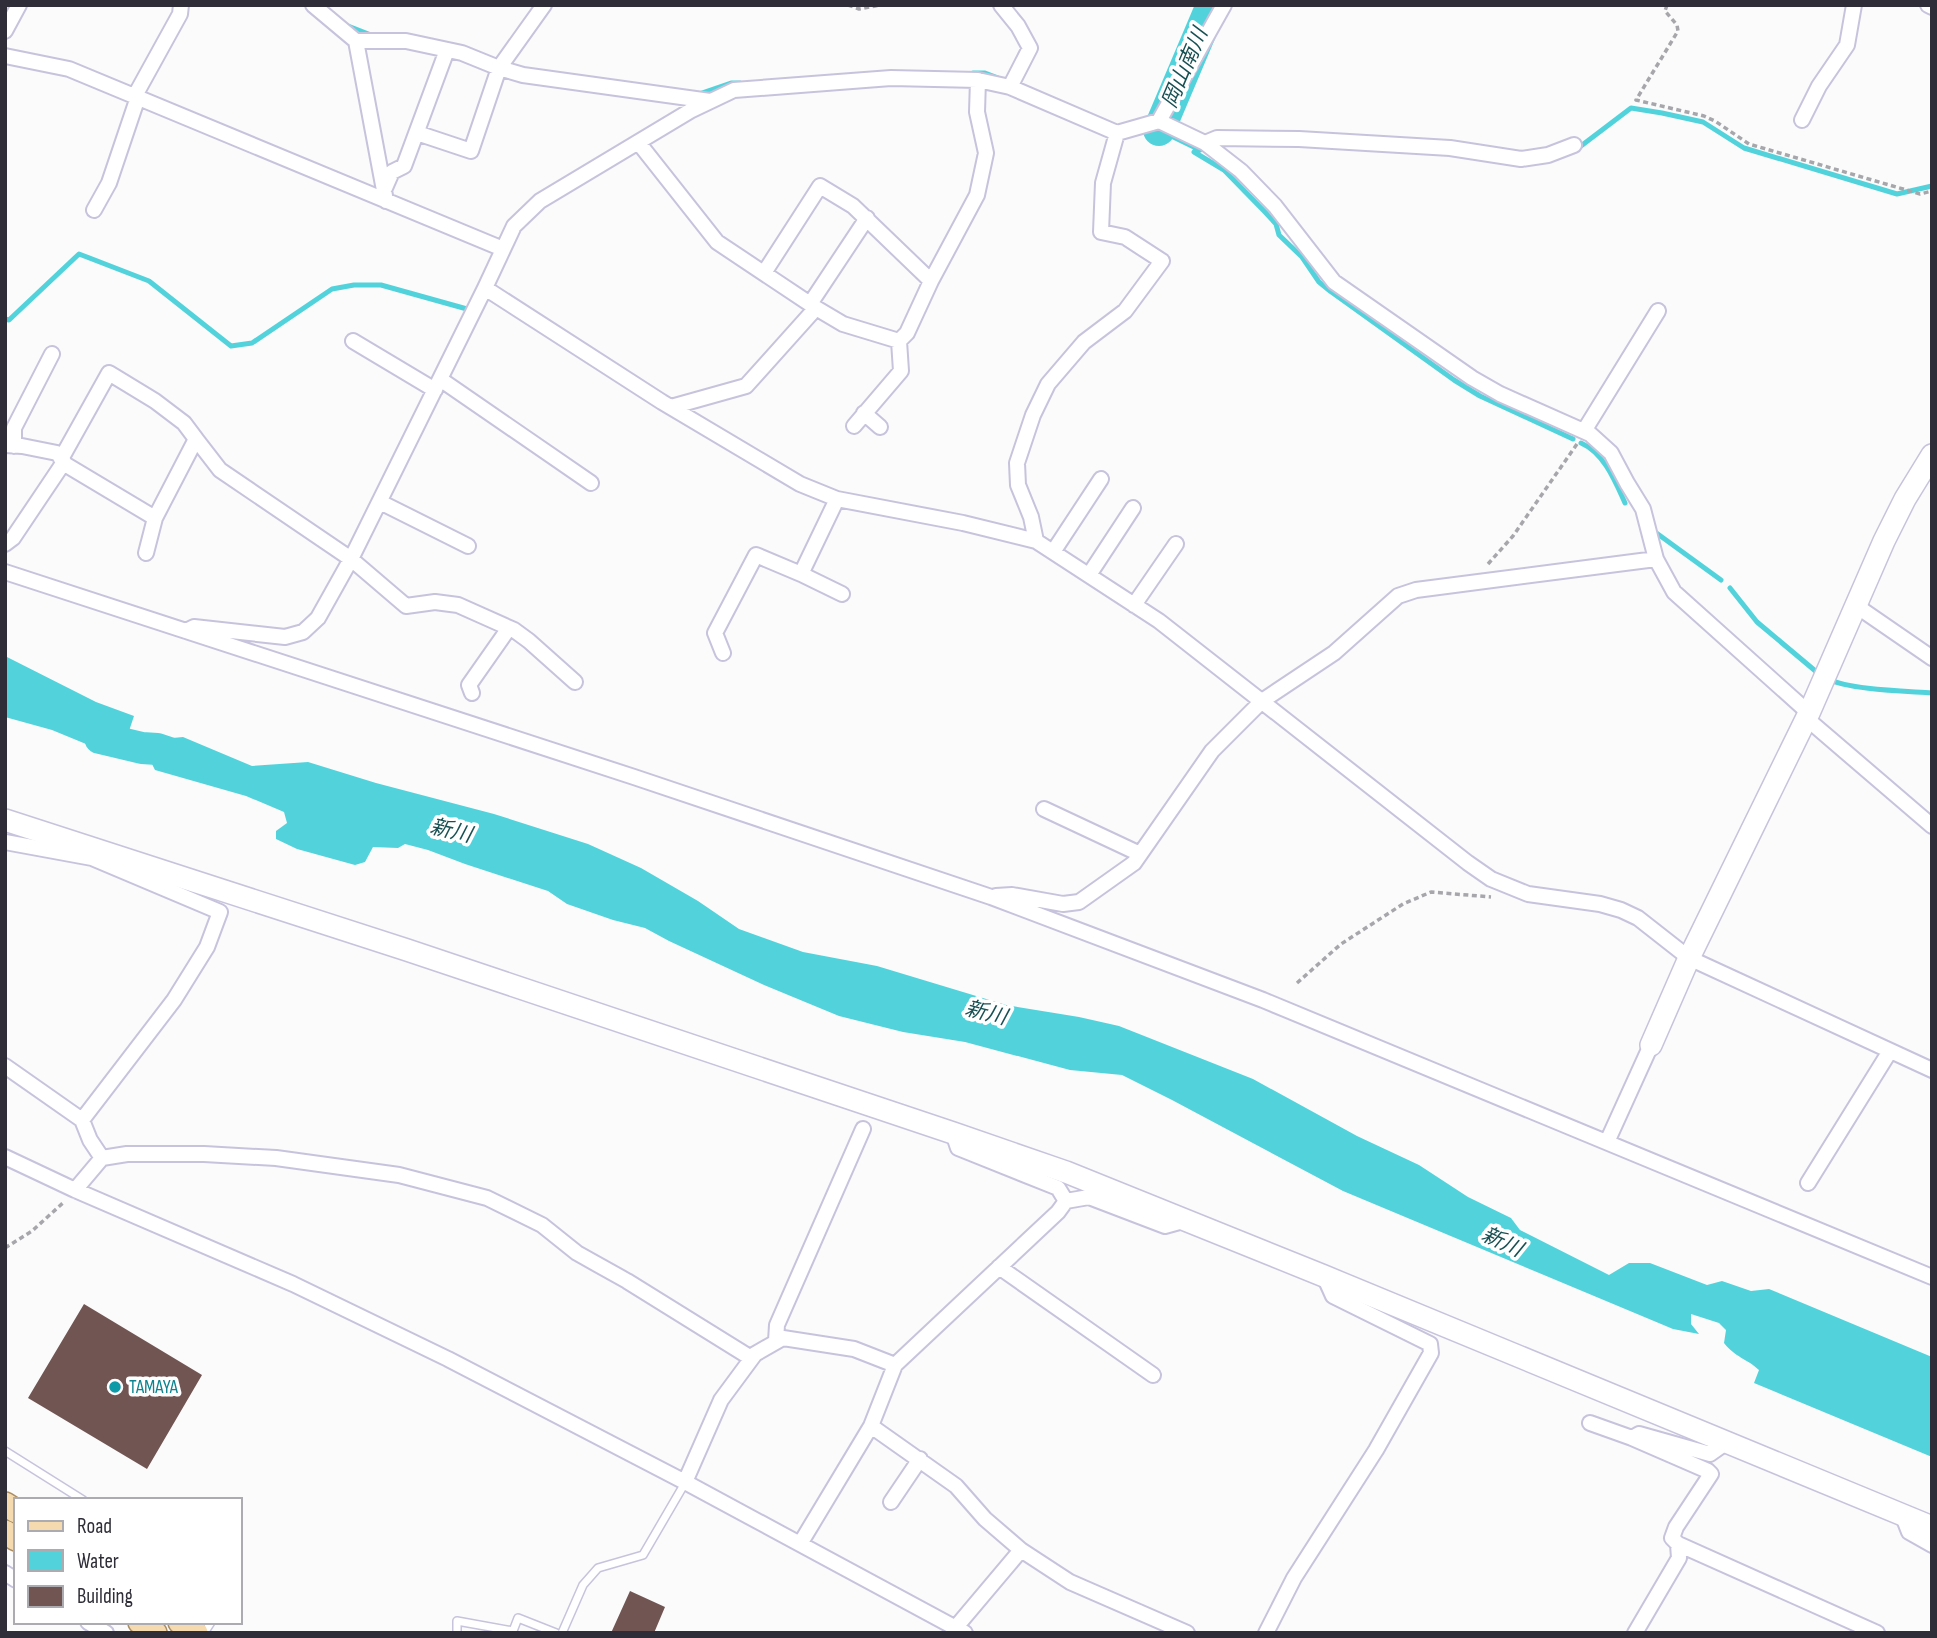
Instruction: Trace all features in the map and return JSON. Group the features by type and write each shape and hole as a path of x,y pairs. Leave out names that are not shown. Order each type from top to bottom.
{"street":[{"path":"5,31 19,5"},
{"path":"94,210 109,183 138,97 136,92 180,14 181,5"},
{"path":"313,5 356,41 385,195"},
{"path":"417,133 471,151 499,68 544,5"},
{"path":"1001,5 1018,26 1030,48 1010,87"},
{"path":"1159,121 1224,5"},
{"path":"1802,120 1818,86 1847,45 1854,5"},
{"path":"356,41 406,41 462,53 523,75 710,101"},
{"path":"385,195 392,172 404,166 447,50"},
{"path":"5,55 69,69 385,195 503,249"},
{"path":"186,631 194,627 285,637 303,632 318,618 380,502 514,226 540,201 690,111 734,90 891,78 978,80 1010,87 1117,133 1159,121 1205,143 1241,171 1275,206 1334,282 1472,378 1500,394 1590,434 1611,453 1643,509 1656,559 1674,592 1932,826"},
{"path":"899,341 908,333 931,281 977,195 986,153 977,112 978,80"},
{"path":"1036,541 1031,517 1018,485 1017,463 1033,415 1048,384 1084,342 1125,312 1161,261 1125,237 1101,232 1103,183 1117,133"},
{"path":"1205,143 1217,138 1299,139 1450,148 1521,159 1548,155 1574,145"},
{"path":"638,142 717,242 843,324 899,341"},
{"path":"764,273 820,186 853,206 931,281"},
{"path":"671,407 746,386 813,306 867,218"},
{"path":"485,288 671,407 800,484 837,499 963,523 1036,541 1159,621 1491,879 1528,894 1600,904 1621,910 1638,918 1689,958 1932,1070"},
{"path":"1584,431 1658,311"},
{"path":"353,341 438,385 591,483"},
{"path":"854,426 901,371 899,341"},
{"path":"52,354 13,428 10,446 57,453 62,461 155,518"},
{"path":"5,544 13,538 62,461 108,373 184,422 220,470 351,559 406,607 435,601 458,604 529,640 575,682"},
{"path":"864,413 880,427"},
{"path":"146,553 155,518 196,439"},
{"path":"1607,1142 1689,958 1807,715 1895,517 1932,455"},
{"path":"1053,552 1101,479"},
{"path":"801,574 837,499"},
{"path":"380,502 468,546"},
{"path":"1089,575 1133,508"},
{"path":"1134,605 1176,544"},
{"path":"723,653 715,634 756,555 842,594"},
{"path":"991,897 1012,895 1063,904 1079,902 1135,863 1212,751 1262,701 1334,653 1398,597 1416,590 1656,559"},
{"path":"5,572 991,897 1263,1000 1932,1277"},
{"path":"1855,605 1932,658"},
{"path":"472,693 469,685 509,628"},
{"path":"1044,809 1140,854"},
{"path":"5,820 433,959 1066,1172 1932,1527"},
{"path":"5,842 92,858 220,912 207,947 174,1000 82,1120"},
{"path":"1808,1183 1890,1051"},
{"path":"5,1066 82,1120 90,1140 102,1158"},
{"path":"776,1341 777,1325 863,1129"},
{"path":"953,1133 958,1148 1058,1188 1066,1201"},
{"path":"75,1190 102,1158 127,1154 276,1158 399,1175 487,1198 542,1225 577,1253 751,1358"},
{"path":"5,1157 293,1284 448,1359 685,1482 958,1631 1021,1550"},
{"path":"800,1544 871,1426 895,1365 1058,1212 1066,1201 1089,1197 1166,1226 1183,1221"},
{"path":"999,1267 1153,1375"},
{"path":"1266,1633 1294,1578 1376,1450 1431,1353 1430,1344 1333,1296 1324,1276"},
{"path":"685,1482 721,1401 755,1353 776,1341 783,1338 854,1349 895,1365"},
{"path":"1590,1423 1632,1438 1711,1474 1676,1527 1672,1538 1678,1544 1877,1633"},
{"path":"871,1426 956,1486 985,1518 1021,1550 1070,1583 1187,1633"},
{"path":"1632,1438 1639,1434 1710,1454 1727,1442"},
{"path":"891,1502 920,1459"},
{"path":"1902,1514 1909,1532 1932,1545"},
{"path":"1635,1633 1679,1558 1678,1544"}],"lane":[{"path":"5,1451 80,1498"},
{"path":"562,1633 583,1585 597,1567 643,1555 685,1482"},
{"path":"457,1633 457,1621 513,1631 518,1618 556,1633"}],"path":[{"path":"848,5 859,9 880,5"},
{"path":"1667,5 1665,11 1678,25 1678,31 1636,100 1704,116 1749,144 1920,194 1932,191"},
{"path":"1489,580 1487,565 1513,536 1584,431"},
{"path":"1297,983 1341,944 1403,904 1430,892 1493,897"},
{"path":"5,1248 32,1231 75,1190"}],"water":[{"path":"5,656 96,702 134,716 128,734 145,741 140,754 124,748 120,758 52,730 5,717"},
{"path":"183,737 252,766 308,762 494,814 588,844 641,868 698,901 739,929 803,952 877,966 1006,1005 1119,1026 1253,1079 1357,1136 1419,1165 1468,1197 1511,1218 1520,1230 1609,1275 1629,1263 1650,1263 1707,1285 1722,1281 1751,1291 1769,1289 1932,1357 1932,1457 1754,1383 1759,1370 1724,1343 1726,1330 1719,1323 1691,1314 1691,1324 1699,1334 1673,1329 1343,1191 1122,1075 1070,1070 965,1042 903,1032 839,1016 764,985 645,928 567,904 548,891 428,850 405,844 398,848 373,847 365,862 355,865 297,849 276,839 276,831 287,823 284,812 246,796 155,770 152,764 162,739"}],"building":[{"name":"TAMAYA","path":"84,1304 202,1375 147,1469 28,1398"},
{"path":"630,1591 665,1607 654,1633 611,1633"}],"waterway":[{"name":"岡山南川","path":"1159,130 1212,5"},
{"path":"348,26 371,35"},
{"path":"973,73 985,73 998,78"},
{"path":"699,94 731,83 740,83"},
{"path":"1577,149 1631,108 1703,122 1744,148 1897,194 1932,186"},
{"path":"1159,130 1200,150 1208,146"},
{"path":"1194,152 1224,170 1276,224 1279,235 1302,257 1319,282 1330,291 1480,396 1573,439"},
{"path":"5,319 9,320 79,254 149,281 231,346 252,343 332,289 354,285 381,285 467,309"},
{"path":"1581,443 1602,461 1625,503"},
{"path":"1655,532 1721,580"},
{"path":"1730,588 1757,622 1819,674"},
{"path":"1828,679 1864,688 1932,693"},
{"name":"新川","path":"100,738 157,749 199,763"}],"place":[{"name":"TAMAYA","path":"115,1387"}]}
